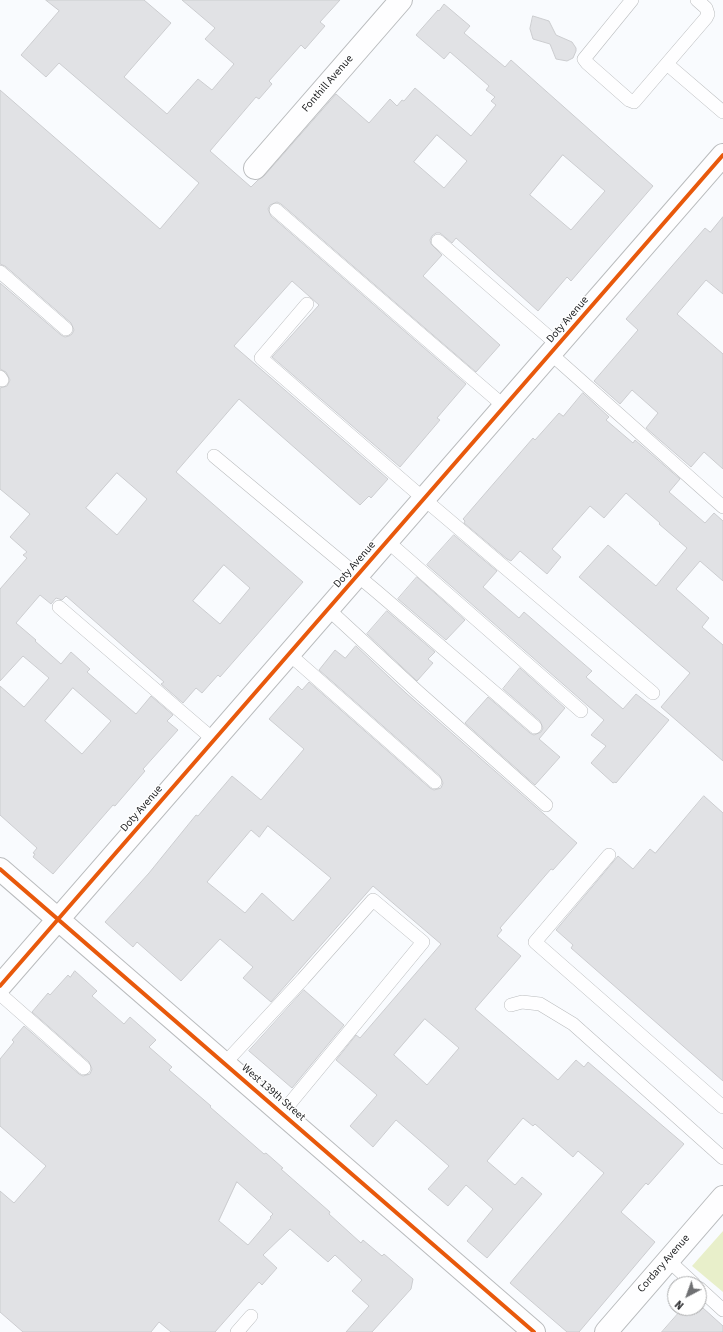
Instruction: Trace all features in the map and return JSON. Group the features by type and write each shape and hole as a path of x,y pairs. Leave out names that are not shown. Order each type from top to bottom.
{"street":[{"name":"Fonthill Avenue","path":"256,168 401,0"},
{"name":"Doty Avenue","path":"0,986 504,406 721,161"},
{"name":"West 139th Street","path":"0,869 534,1332"},
{"name":"Cordary Avenue","path":"606,1332 723,1197"}],"lane":[{"path":"632,0 584,59 629,100 634,102 708,14 706,8 697,0"},
{"path":"667,64 723,112"},
{"path":"276,210 504,406"},
{"path":"438,241 723,507"},
{"path":"0,272 66,329"},
{"path":"307,304 261,358 424,499 653,693"},
{"path":"214,456 535,727"},
{"path":"387,541 581,711"},
{"path":"59,607 214,740"},
{"path":"328,609 418,692 546,805"},
{"path":"289,654 435,782"},
{"path":"609,855 535,942 723,1107"},
{"path":"225,1063 374,900 424,942 282,1113"},
{"path":"0,994 84,1068"},
{"path":"511,1005 522,1002 540,1004 573,1024 723,1158"},
{"path":"668,1260 685,1276"},
{"path":"707,1295 723,1310"},
{"path":"237,1332 251,1316"}],"green space":[{"path":"723,1231 723,1292 707,1279 707,1276 704,1276 692,1266"}],"building":[{"path":"46,0 144,0 171,23 124,77 167,114 198,79 212,90 234,64 205,39 215,28 182,0 340,0 320,22 325,26 305,49 301,45 269,81 272,84 259,99 256,97 210,151 251,187 264,176 336,94 369,123 390,99 397,106 402,100 404,101 415,88 471,136 496,105 491,101 495,97 486,90 489,86 450,52 444,59 416,35 444,4 470,26 464,33 505,67 511,60 653,186 571,281 567,277 538,311 456,238 452,243 440,233 436,233 432,236 430,240 431,244 442,255 423,276 500,345 476,372 281,204 277,202 270,205 268,209 271,216 466,384 437,418 440,420 400,467 272,357 319,305 292,281 234,346 388,479 371,498 369,496 360,505 239,399 176,472 303,582 220,677 218,675 202,693 196,688 183,703 161,684 164,682 66,596 62,600 56,598 51,604 40,595 16,623 61,664 71,652 90,669 87,672 136,714 151,696 173,715 167,721 178,730 143,769 145,771 115,806 113,805 53,874 33,857 35,854 33,853 37,848 0,815 0,686 24,707 49,678 23,656 0,681 0,589 27,558 23,555 27,552 10,537 30,514 0,489 0,388 7,386 10,380 6,372 0,369 0,283 61,335 65,337 69,336 74,330 71,323 5,266 0,264 0,90 160,229 199,183 59,63 46,77 21,55 59,11","holes":["437,135 467,161 444,188 414,162","563,155 605,191 571,230 530,195","117,473 147,499 117,535 86,508","224,565 250,588 220,624 193,601","73,688 111,721 82,754 45,721"]},
{"path":"533,16 549,21 556,35 572,42 576,48 573,58 567,61 556,59 550,44 533,39 530,29"},
{"path":"723,217 723,294 706,280 677,314 723,354 723,469 704,452 691,467 646,428 658,413 632,390 620,404 594,381 638,330 626,319 705,228 710,232"},
{"path":"583,393 609,417 606,420 633,443 635,440 680,479 669,492 705,523 714,513 723,521 723,581 700,561 676,589 709,618 702,627 723,645 723,761 661,707 690,673 579,577 608,545 656,586 687,548 659,524 660,523 626,493 604,518 590,506 552,549 561,557 547,574 520,551 511,561 507,559 464,523 465,521 463,519 533,438 535,440 559,413 563,416"},
{"path":"454,535 497,571 483,587 519,618 524,612 592,671 586,677 623,709 636,694 669,720 616,783 613,783 591,763 606,746 591,735 604,720 427,565"},
{"path":"417,577 465,620 446,640 398,599"},
{"path":"387,611 435,652 428,659 433,663 417,681 367,634"},
{"path":"356,646 406,693 577,843 553,870 551,869 500,928 502,930 497,936 521,956 475,1009 558,1080 576,1060 584,1067 588,1062 684,1144 648,1185 646,1183 621,1212 655,1242 579,1332 567,1332 510,1283 604,1173 578,1151 573,1157 535,1124 533,1126 523,1118 487,1161 515,1185 522,1177 542,1194 487,1258 467,1241 493,1209 466,1185 448,1206 428,1189 449,1166 396,1120 373,1147 350,1126 377,1095 336,1060 356,1035 360,1038 441,944 373,886 271,1002 243,978 253,967 220,939 181,981 137,942 133,947 105,922 149,873 196,815 198,816 232,776 261,800 304,749 269,719 298,686 302,690 309,682 430,788 434,790 441,788 443,783 440,776 319,670 335,650 345,658","holes":["268,826 331,878 293,921 262,893 245,913 207,882 251,830 259,837","425,1019 459,1048 427,1085 394,1055"]},
{"path":"520,668 565,708 539,739 560,757 535,785 465,723 488,697 530,733 534,735 541,732 543,728 540,721 503,689"},
{"path":"704,796 723,813 723,1081 571,948 573,945 556,930 618,856 633,869 650,849 655,853"},
{"path":"75,971 97,991 92,996 124,1024 130,1017 156,1040 149,1047 172,1067 169,1070 264,1154 266,1153 283,1168 281,1169 330,1212 329,1214 361,1243 363,1240 382,1256 384,1254 413,1279 411,1289 372,1332 346,1332 369,1306 352,1291 362,1280 335,1255 328,1262 290,1229 263,1255 277,1268 262,1285 259,1282 215,1332 171,1332 159,1322 151,1332 23,1332 0,1312 0,1191 14,1203 46,1166 0,1126 0,1059 14,1042 12,1040 24,1026 79,1074 83,1076 90,1074 92,1069 89,1062 32,1012 48,993 50,995 68,975 70,977","holes":["237,1182 273,1214 248,1245 219,1221"]},
{"path":"304,990 344,1025 292,1088 249,1051"},
{"path":"707,1312 723,1326 723,1332 662,1332 676,1316 707,1316"}],"cycle path":[{"path":"0,986 723,155"},
{"path":"0,869 534,1332"}]}
